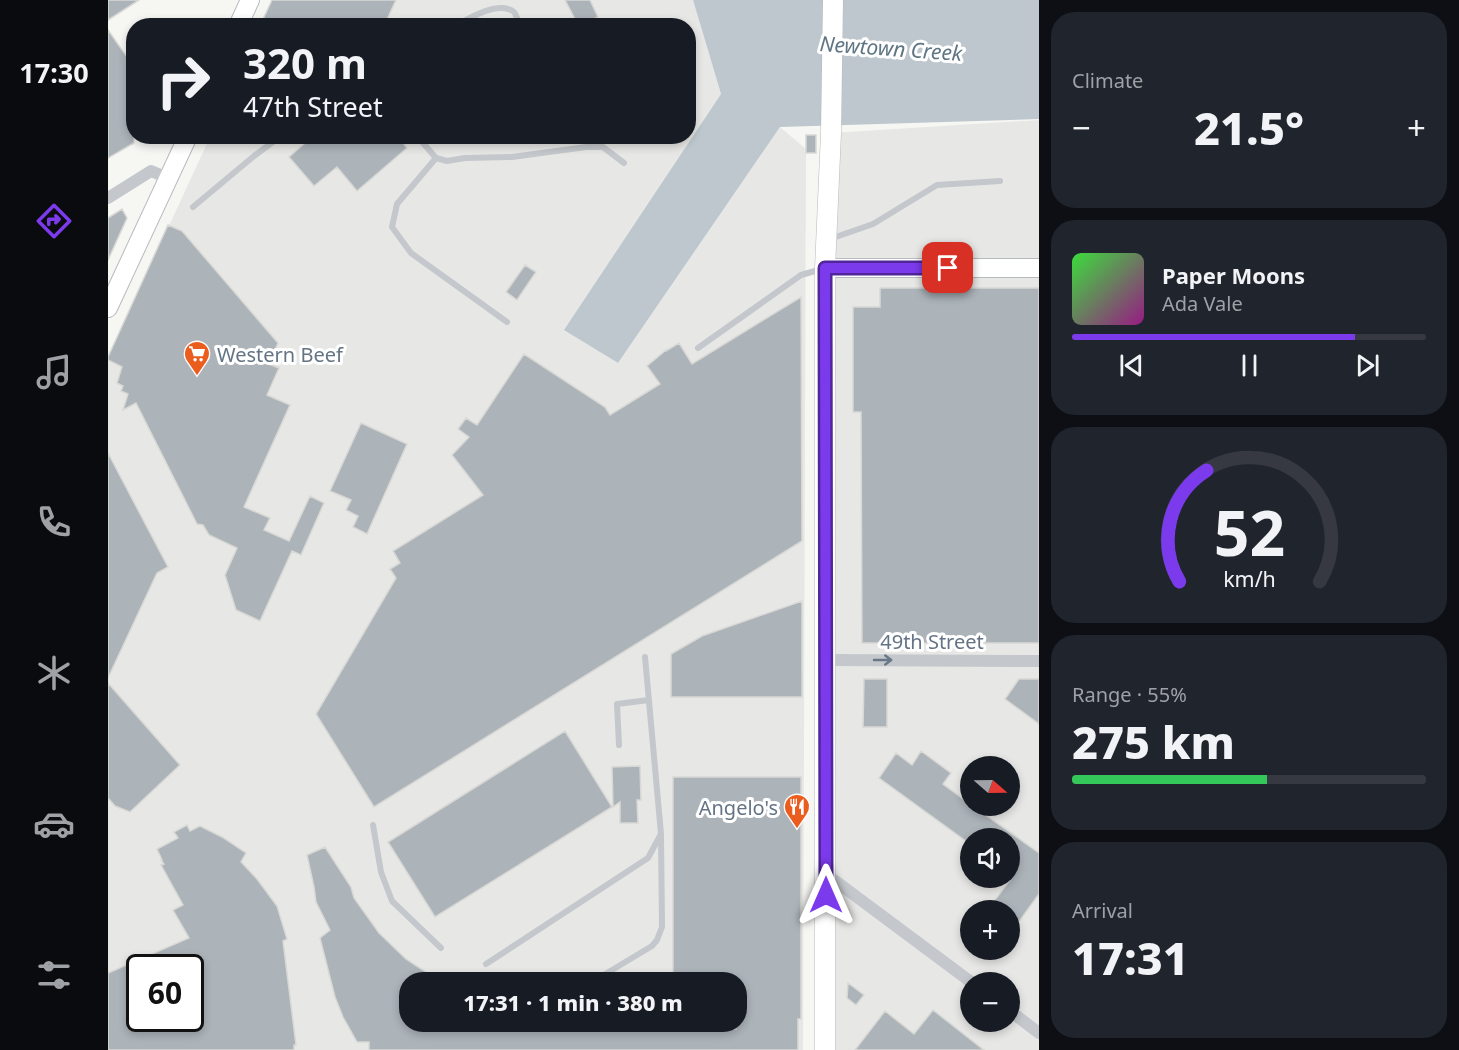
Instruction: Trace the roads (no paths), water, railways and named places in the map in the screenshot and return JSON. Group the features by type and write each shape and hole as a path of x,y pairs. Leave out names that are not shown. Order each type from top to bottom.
{"main road":[{"path":"242,18 250,0"},
{"path":"825,1050 825,268 831,133 833,0"},
{"path":"108,308 184,144"},
{"path":"825,268 1039,268"}],"street":[{"path":"108,198 151,171 168,178"},
{"name":"49th Street","path":"825,660 1039,662"},
{"path":"826,874 960,974"},
{"path":"1020,1019 1039,1033"}],"lane":[{"path":"471,18 494,6 507,8 515,13 517,18"},
{"path":"194,207 270,144"},
{"path":"424,144 436,158 447,161 465,158 512,157 586,147 603,147 624,163"},
{"path":"436,158 397,204 392,226 411,253 507,322"},
{"path":"826,240 873,224 937,185 1000,181"},
{"path":"698,348 801,275 825,268"},
{"path":"609,972 652,946 662,927 661,834 645,657"},
{"path":"619,745 617,704 649,700"},
{"path":"373,825 381,872 392,901 441,948"},
{"path":"486,964 648,858 661,834"}],"water":[{"name":"Newtown Creek","path":"693,0 1039,0 1039,119 780,127 618,363 564,330 688,144 696,144 696,132 721,94"}],"place":[{"name":"Western Beef","path":"197,377"},
{"name":"Angelo's","path":"797,830"}]}
